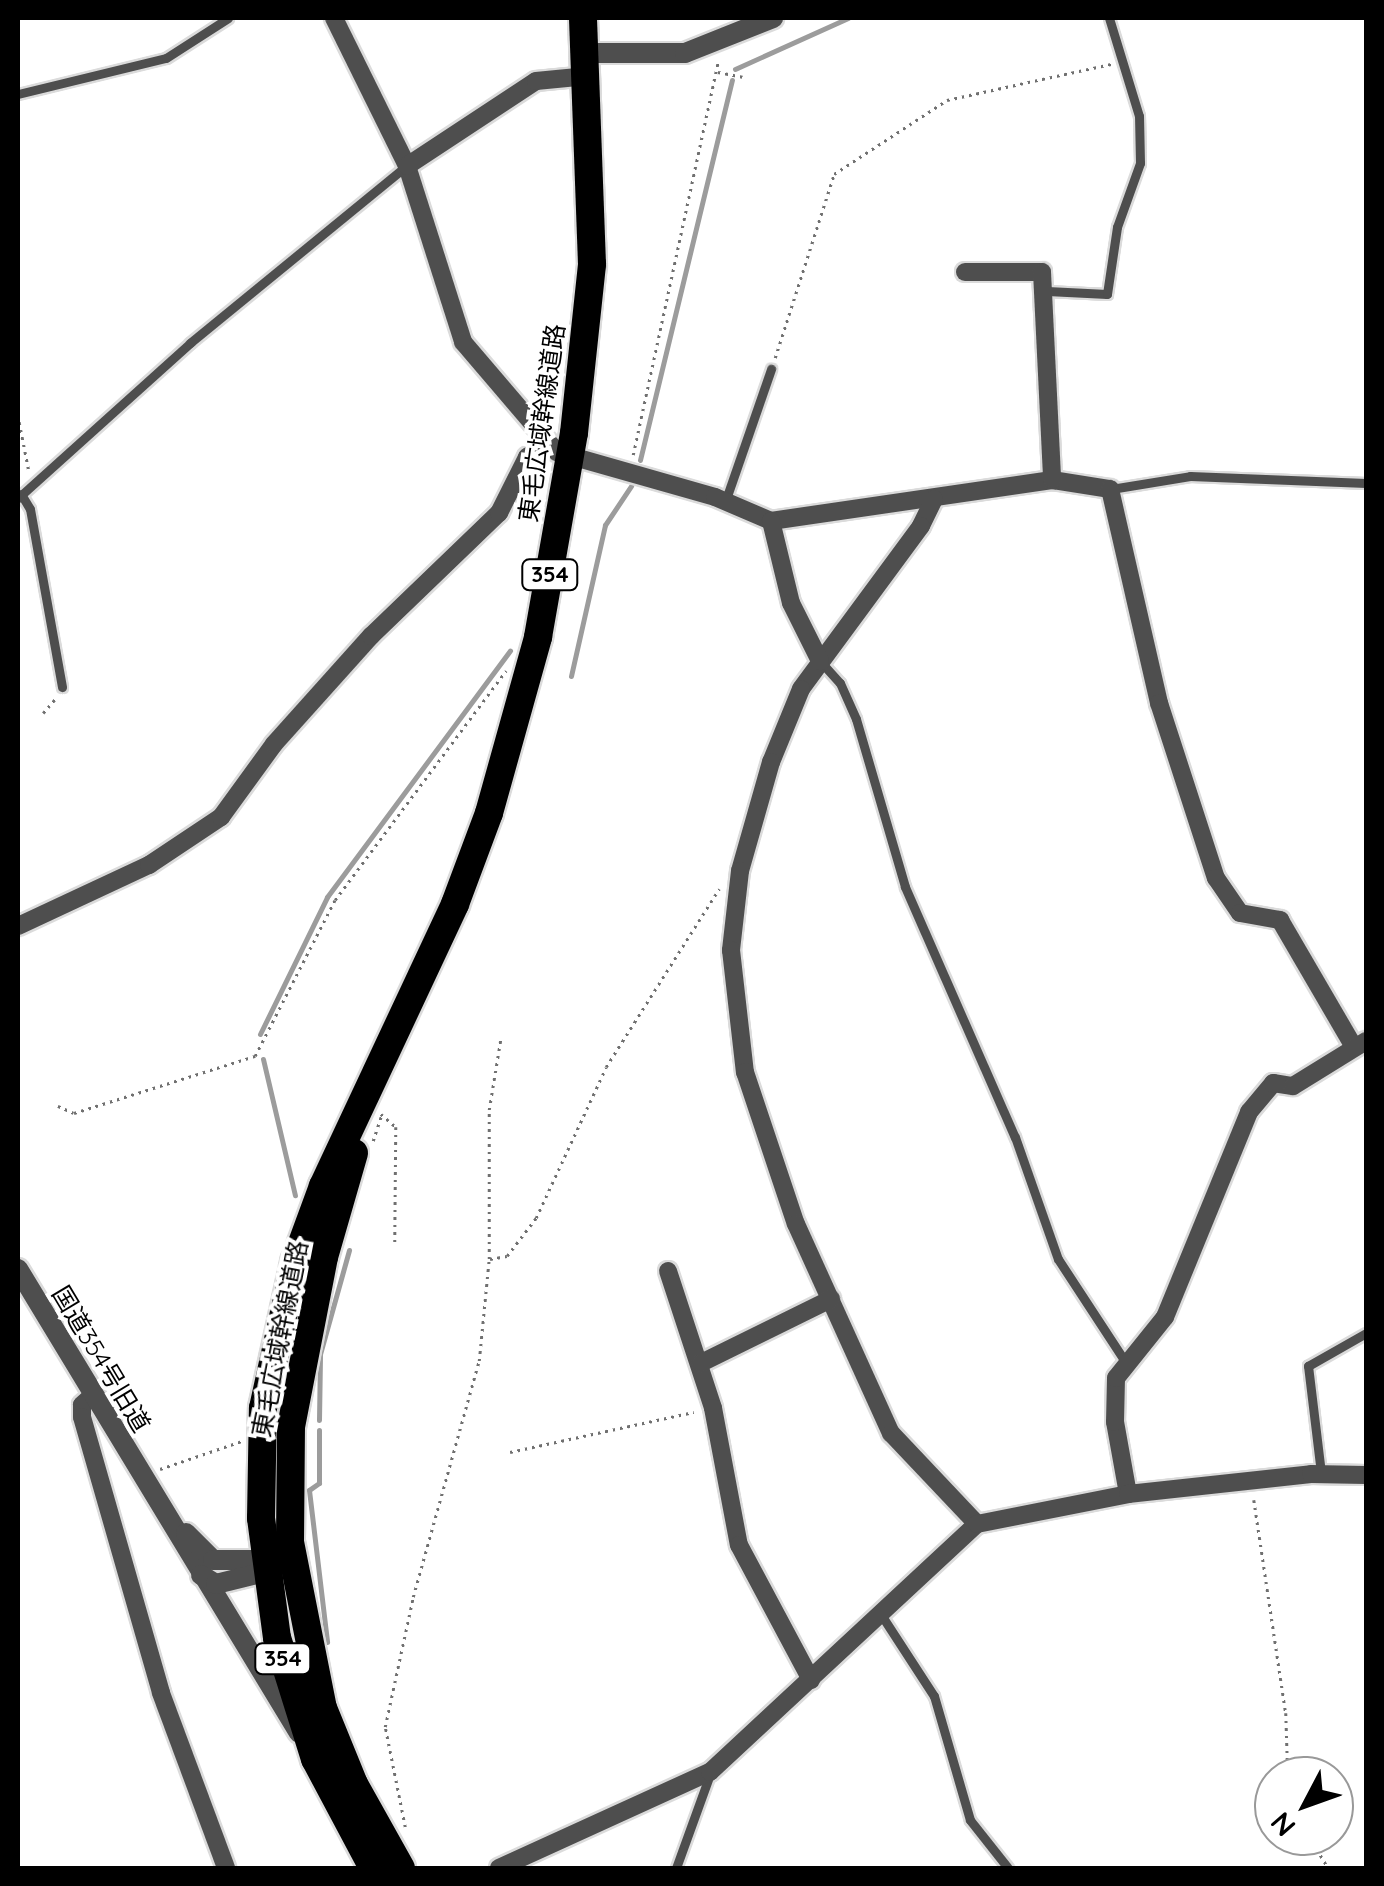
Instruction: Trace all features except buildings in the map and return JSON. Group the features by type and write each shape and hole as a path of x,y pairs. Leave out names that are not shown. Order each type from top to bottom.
{"highway":[{"name":"東毛広域幹線道路","path":"373,1868 315,1759 289,1684 265,1564 262,1433 277,1325 295,1262 323,1186 366,1104 489,813 532,660 558,450 592,264 588,64 583,18"},
{"name":"東毛広域幹線道路","path":"366,1104 324,1257 291,1426 293,1564 323,1708 354,1784 400,1868"}],"street":[{"path":"334,18 407,166 462,342 558,450 725,502 770,522 1052,480 1110,489 1159,702 1216,878 1240,913 1284,924 1360,1044 1293,1086 1272,1083 1257,1099 1178,1291 1126,1362 1113,1404 1128,1494"},
{"path":"407,166 536,81 588,64 685,52 774,18"},
{"path":"965,272 1042,272 1047,291 1052,480"},
{"path":"18,926 149,865 221,818 274,744 371,636 499,513 527,456 558,450"},
{"path":"934,499 922,526 820,661 771,762 740,871 731,950 744,1072 796,1224 891,1432 977,1524"},
{"path":"770,522 791,603 820,661"},
{"name":"国道354号旧道","path":"18,1269 200,1575 216,1584 265,1564"},
{"path":"668,1272 713,1408 738,1545 811,1680"},
{"path":"700,1363 831,1299"},
{"path":"94,1395 82,1405 82,1417 161,1693 226,1868"},
{"path":"499,1868 710,1772 977,1524 1128,1494 1320,1474 1366,1475"},
{"name":"国道354号旧道","path":"142,1476 202,1553 219,1561 293,1564"},
{"path":"200,1575 315,1759"}],"lane":[{"path":"18,94 166,58 228,18"},
{"path":"1047,291 1107,294 1117,227 1143,147 1110,18"},
{"path":"62,687 30,509 19,496 407,166"},
{"path":"725,502 772,368"},
{"path":"1110,489 1190,476 1366,483"},
{"path":"820,661 840,683 856,719 905,887 1002,1106 1058,1259 1126,1362"},
{"path":"1320,1474 1308,1366 1366,1333"},
{"path":"880,1614 934,1696 970,1820 1008,1868"},
{"path":"676,1868 710,1772"}],"path":[{"path":"628,474 716,71 716,40"},
{"path":"772,368 834,174 947,100 1122,61"},
{"path":"716,71 743,78"},
{"path":"18,415 33,482"},
{"path":"58,1106 74,1112 255,1056 335,900 501,674 532,660"},
{"path":"43,713 62,687"},
{"path":"489,1259 506,1256 536,1218 606,1068 727,877 740,871"},
{"path":"407,1834 386,1727 413,1597 472,1395 489,1259 489,1110 501,1037"},
{"path":"366,1104 396,1127 395,1245"},
{"path":"510,1452 713,1408"},
{"path":"142,1476 262,1433"},
{"path":"1251,1480 1286,1713 1287,1756"}],"waterway":[{"path":"735,69 848,18"},
{"path":"640,460 732,80"},
{"path":"571,676 605,525 631,486"},
{"path":"260,1034 327,897 510,651"},
{"path":"263,1059 295,1195"},
{"path":"319,1420 320,1354 349,1250"},
{"path":"319,1430 319,1483 309,1490 327,1642"}]}
